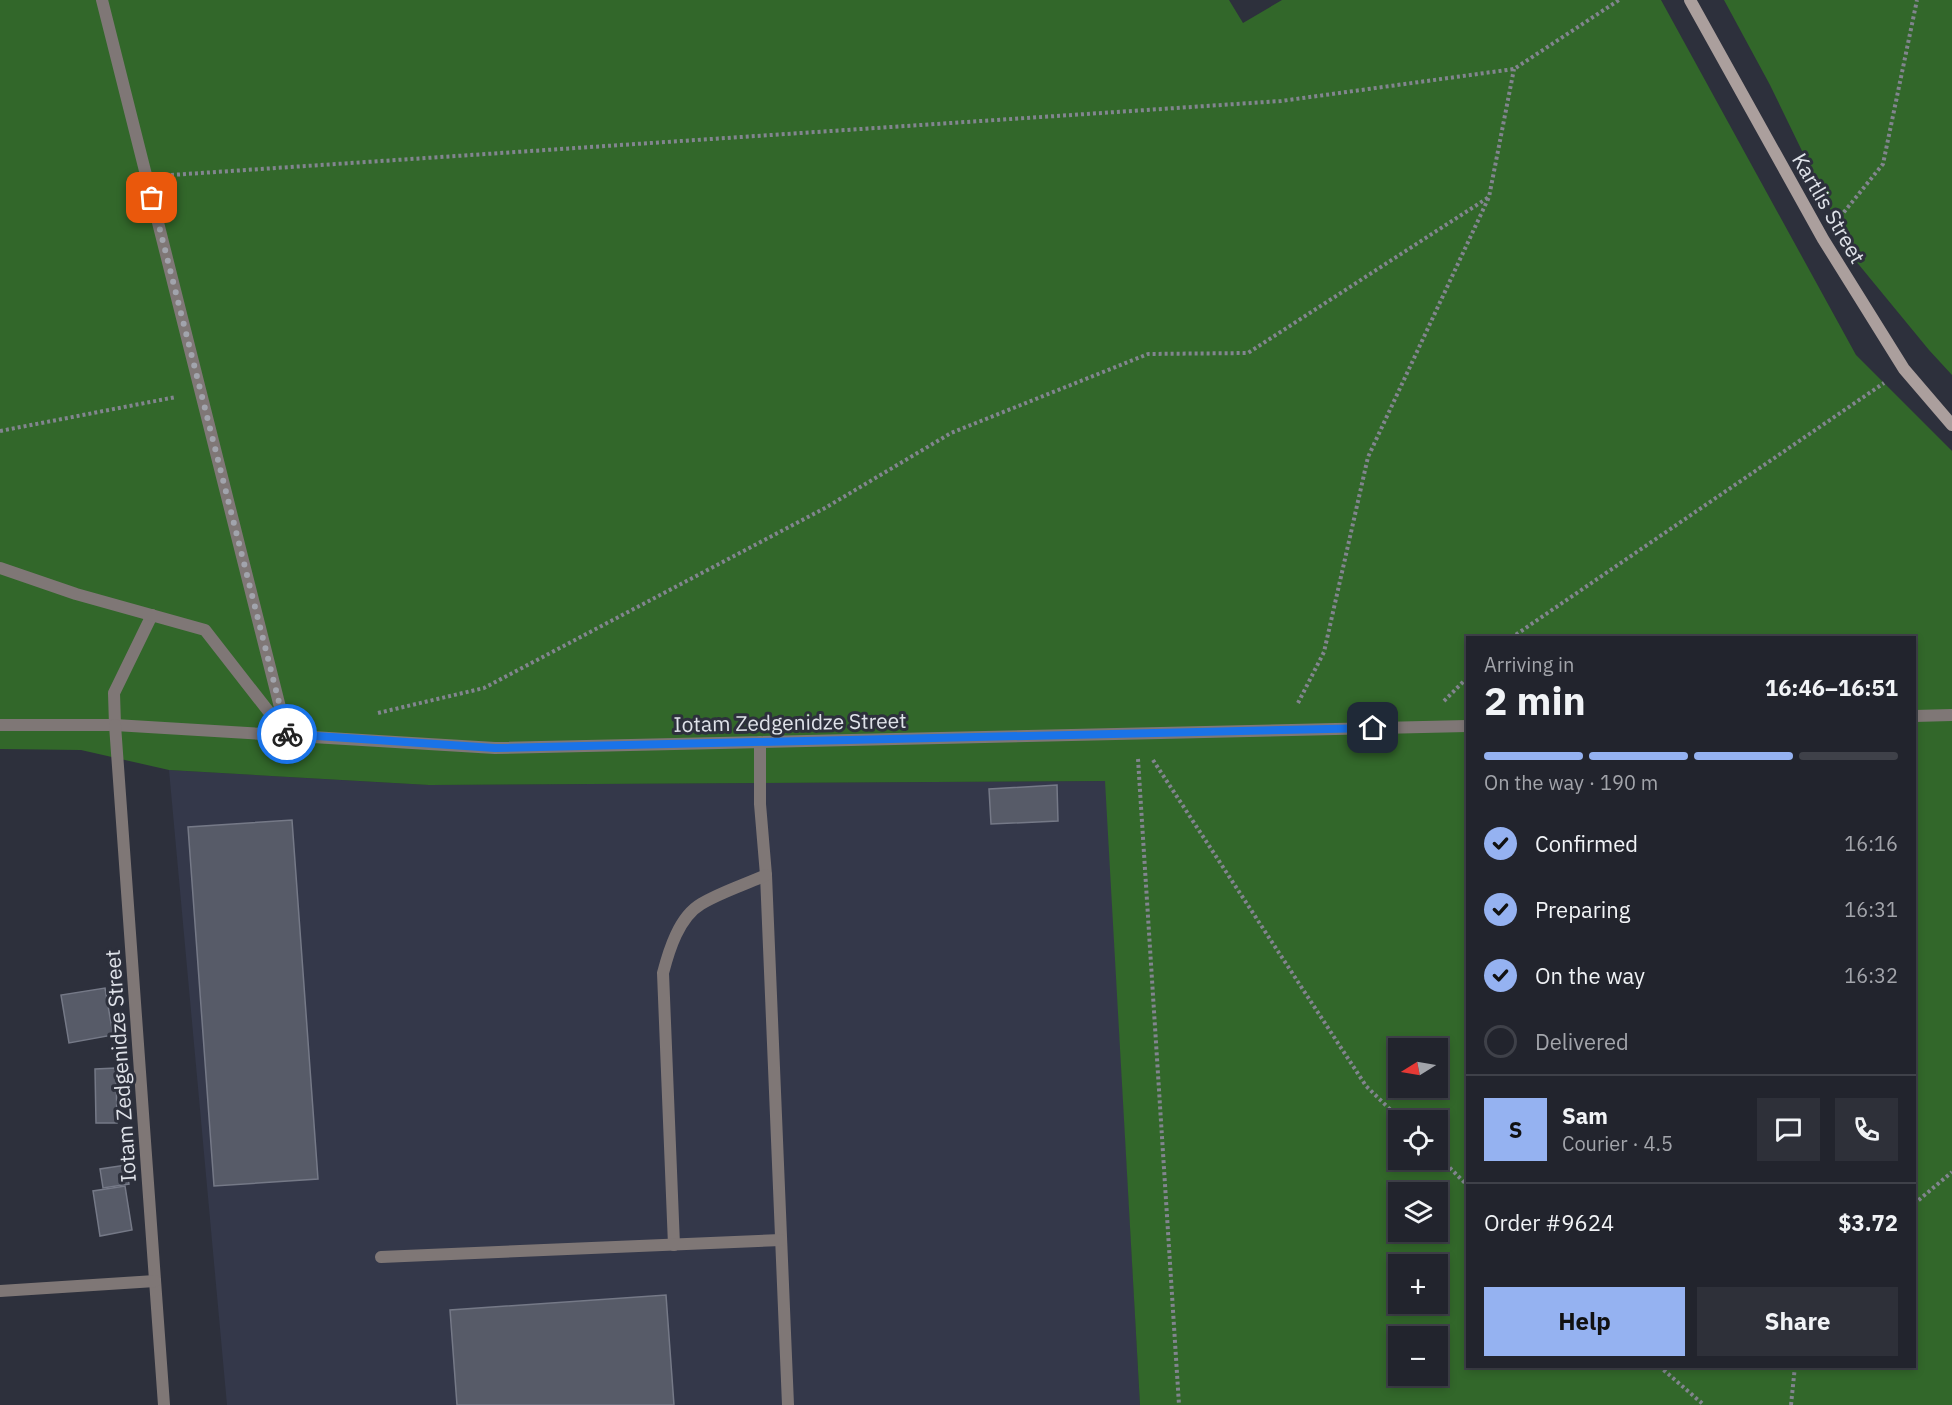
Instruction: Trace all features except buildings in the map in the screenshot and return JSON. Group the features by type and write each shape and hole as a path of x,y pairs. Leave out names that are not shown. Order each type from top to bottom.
{"street":[{"path":"102,0 287,735"},
{"name":"Kartlis Street","path":"1690,0 1823,239 1904,369 1952,425"},
{"path":"0,568 76,594 205,630 287,735"},
{"path":"115,725 114,693 152,615"},
{"path":"1916,716 1952,715"},
{"name":"Iotam Zedgenidze Street","path":"0,725 115,725 495,748 1466,726"},
{"name":"Iotam Zedgenidze Street","path":"115,725 164,1405"},
{"path":"760,742 760,804 766,876 788,1405"},
{"path":"674,1245 663,973 669,951 684,921 699,905 766,876"},
{"path":"381,1257 782,1240"},
{"path":"0,1291 155,1281"}],"path":[{"path":"146,177 1281,101 1514,69 1618,0"},
{"path":"1823,239 1884,164 1917,0"},
{"path":"1284,730 1324,652 1368,457 1489,197 1514,69"},
{"path":"368,716 484,688 825,508 951,433 1149,354 1248,353 1489,197"},
{"path":"1514,636 1904,369"},
{"path":"0,431 201,392"},
{"path":"1136,734 1366,1086 1391,1110"},
{"path":"1136,734 1179,1405"},
{"path":"1448,1166 1466,1184"},
{"path":"1916,1201 1952,1172"},
{"path":"1661,1368 1704,1405"},
{"path":"1791,1405 1796,1368"}],"shaded area":[{"path":"169,770 429,785 1106,781 1140,1405 227,1405"}],"green space":[{"path":"0,0 1229,0 1243,23 1282,0 1661,0 1856,355 1952,451 1952,1405 1140,1405 1105,781 429,785 169,770 81,750 0,749"},
{"path":"1724,0 1952,0 1952,375 1855,260 1770,85"}],"way so far":[{"path":"152,198 287,734"}],"route":[{"path":"287,734 495,748 1373,728"}]}
